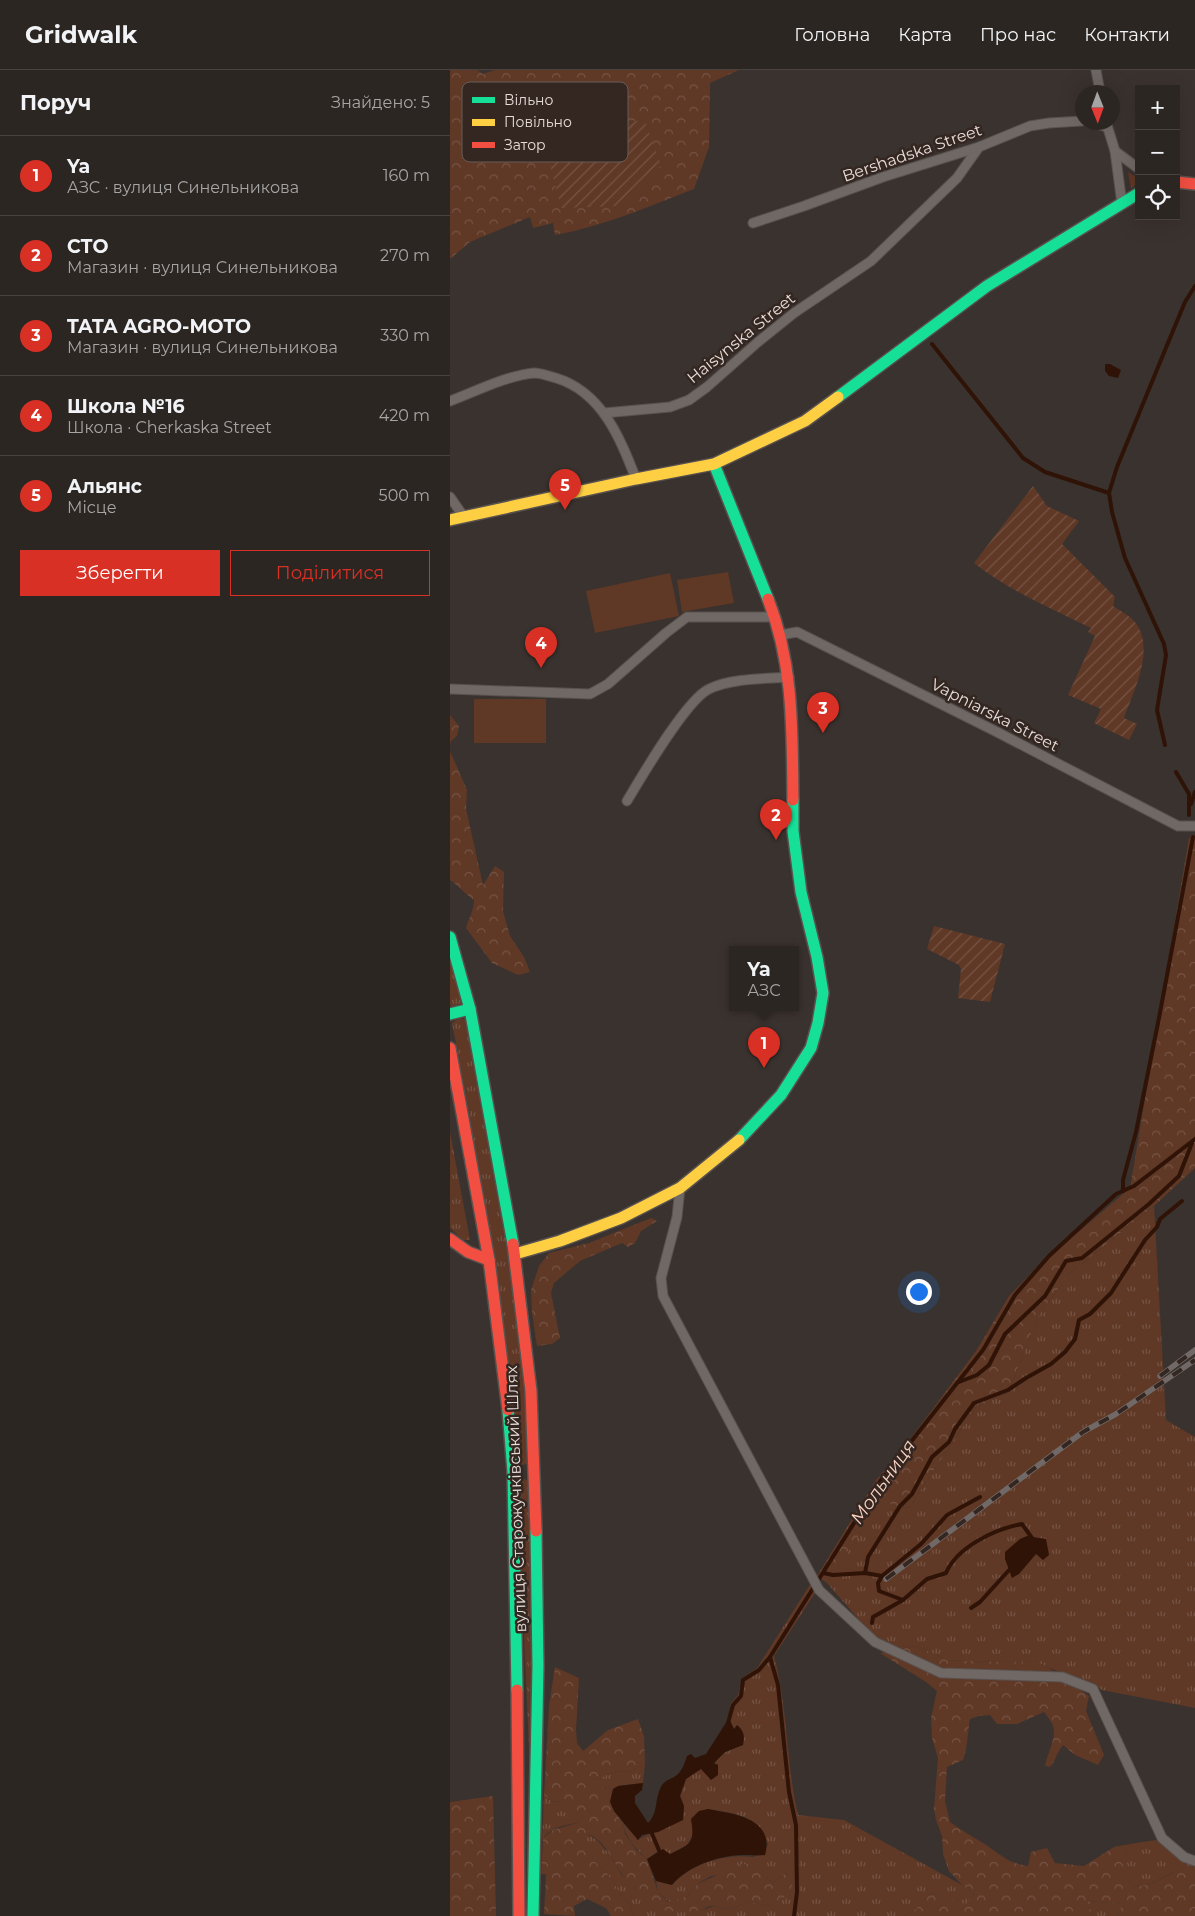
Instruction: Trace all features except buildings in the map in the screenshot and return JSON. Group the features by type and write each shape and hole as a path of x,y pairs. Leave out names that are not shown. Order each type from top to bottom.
{"main road":[{"path":"1180,182 1195,184"},
{"path":"450,520 636,479 714,464 805,421 987,286 1135,196"},
{"path":"515,1254 560,1241 621,1218 680,1188 736,1143 781,1095 811,1048 818,1023 823,993 817,957 801,892 793,832 793,767 789,677 781,635 775,616 714,464"},
{"name":"вулиця Старожучківський Шлях","path":"450,937 470,1009 515,1254 531,1391 535,1472 538,1666 533,1913"},
{"path":"450,1014 470,1009"},
{"name":"вулиця Старожучківський Шлях","path":"450,1048 489,1260 507,1396 513,1472 519,1916"},
{"path":"450,1239 459,1247 480,1258 489,1260"},
{"path":"513,1472 535,1472"}],"street":[{"path":"1096,70 1099,85"},
{"name":"Bershadska Street","path":"753,223 883,177 980,147 1030,126 1075,121"},
{"path":"1109,130 1115,151 1122,204"},
{"name":"Haisynska Street","path":"604,413 670,406 689,400 794,313 871,261 957,178 980,147"},
{"path":"1115,151 1135,165"},
{"path":"450,401 506,380 535,373 570,382 579,388 604,413 624,447 636,479"},
{"path":"450,497 464,517"},
{"path":"450,689 590,694 608,684 687,617 775,616"},
{"name":"Vapniarska Street","path":"781,635 796,632 988,727 1178,826 1195,826"},
{"path":"627,801 660,748 695,700 707,690 718,685 789,677"},
{"path":"680,1188 677,1218 661,1278 663,1296 819,1590 875,1642 941,1673 1062,1677 1093,1689 1162,1838 1184,1857 1195,1861"}],"green space":[{"path":"450,70 477,70 483,74 495,70 739,70 710,83 709,147 694,189 643,209 573,231 555,235 553,223 533,228 530,217 470,242 450,259"},
{"path":"644,119 661,165 640,191 618,206 561,208 550,162 628,162 628,123"},
{"path":"1128,172 1135,176 1135,186 1131,188"},
{"path":"1033,486 1047,506 1079,521 1062,544 1115,597 1113,606 1130,617 1140,629 1144,654 1138,681 1124,718 1137,724 1129,740 1094,723 1101,709 1068,695 1095,636 1088,632 1091,628 1016,591 974,563"},
{"path":"728,572 734,603 682,612 677,580"},
{"path":"670,573 679,616 595,633 586,591"},
{"path":"474,699 546,699 546,743 474,743"},
{"path":"450,715 459,726 457,736 451,741 450,746"},
{"path":"450,751 467,790 466,809 483,885 495,866 504,872 503,911 510,936 524,957 530,972 518,975 492,963 466,928 474,900 450,880"},
{"path":"1195,835 1195,1168 1154,1206 1069,1274 1038,1316 1008,1393 975,1408 909,1508 881,1502 827,1583 817,1576 876,1480 902,1450 976,1351 1009,1296 1036,1268 1130,1188 1189,838"},
{"path":"934,926 1005,944 990,1002 958,998 961,969 959,965 927,949"},
{"path":"450,955 462,1003 453,1007 450,1005"},
{"path":"458,1019 465,1019 508,1254 524,1390 530,1463 523,1465 517,1462 470,1117 452,1023"},
{"path":"450,1133 470,1240 463,1240 450,1228"},
{"path":"1154,1206 1166,1420 1195,1437 1195,1708 1102,1690 1095,1685 1035,1661 947,1660 917,1646 897,1650 876,1639 827,1583 881,1501 909,1508 975,1408 1008,1393 1038,1316 1069,1274"},
{"path":"651,1218 657,1221 641,1231 635,1243 628,1247 622,1243 580,1261 554,1283 551,1293 560,1338 552,1344 537,1346 531,1290 539,1266 549,1253 589,1243"},
{"path":"525,1479 531,1483 532,1814 517,1482"},
{"path":"811,1583 815,1593 774,1656 782,1695 791,1776 798,1815 844,1820 962,1885 975,1895 966,1905 931,1893 915,1910 904,1916 633,1916 631,1905 622,1896 607,1873 594,1861 584,1837 587,1834 597,1840 610,1855 621,1874 652,1904 697,1910 714,1906 729,1910 747,1902 771,1906 800,1875 788,1871 773,1883 767,1877 742,1864 722,1875 711,1876 697,1884 688,1896 669,1902 658,1892 656,1881 672,1885 689,1871 710,1861 743,1856 754,1857 768,1845 764,1835 759,1827 745,1817 708,1809 687,1845 670,1854 658,1851 647,1859 629,1838 623,1823 638,1840 683,1820 684,1806 680,1796 686,1779 701,1768 711,1780 714,1765 720,1756 743,1745 728,1718 731,1703 738,1695 742,1678 757,1668"},
{"path":"917,1646 947,1660 1035,1661 1049,1668 1089,1696 1086,1711 1104,1755 1098,1765 1075,1755 1063,1745 1050,1767 1045,1766 1053,1741 1054,1731 1052,1723 1044,1712 1017,1724 997,1724 990,1715 970,1719 963,1760 947,1767 945,1801 950,1822 1004,1858 1014,1863 1028,1866 1031,1852 1047,1848 1055,1863 1084,1866 1114,1847 1130,1844 1126,1856 1126,1876 1133,1887 1150,1884 1181,1869 1195,1866 1195,1916 1118,1916 1122,1904 1087,1901 1093,1916 904,1916 915,1910 931,1893 966,1904 975,1895 949,1871 943,1854 942,1836 936,1820 934,1809 938,1758 932,1738 931,1718 937,1691 880,1653"},
{"path":"555,1667 579,1678 576,1730 577,1743 583,1751 608,1730 638,1719 644,1736 645,1764 631,1771 613,1772 596,1780 596,1786 613,1789 610,1802 623,1823 625,1834 636,1850 647,1859 658,1892 668,1902 688,1896 697,1884 742,1864 759,1863 767,1868 767,1877 773,1883 788,1871 799,1868 800,1875 792,1885 791,1893 771,1906 747,1902 729,1910 718,1906 710,1906 687,1912 664,1910 648,1902 638,1893 629,1884 603,1845 587,1834 585,1837 594,1861 607,1873 622,1896 631,1905 633,1916 611,1916 606,1908 587,1899 574,1906 575,1916 544,1914 546,1874 541,1874 543,1838 553,1830 580,1822 561,1802 552,1801 544,1795 549,1706"},
{"path":"645,1764 643,1783 618,1786 613,1789 596,1786 595,1780 613,1772 631,1771"},
{"path":"544,1795 552,1801 561,1802 581,1822 554,1829 542,1840"},
{"path":"493,1796 496,1916 450,1916 450,1802"},
{"path":"1156,1840 1182,1861 1194,1866 1178,1870 1149,1884 1133,1887 1126,1876 1126,1856 1130,1844"},
{"path":"1086,1901 1123,1904 1118,1916 1093,1916"}],"shaded area":[{"path":"1105,364 1110,364 1121,370 1118,378 1109,376 1105,371"},
{"path":"1027,1536 1046,1539 1049,1555 1043,1560 1036,1554 1019,1574 1012,1578 1005,1559 1005,1552 1020,1539"},
{"path":"729,1718 734,1729 737,1725 743,1732 743,1745 725,1752 714,1763 718,1765 718,1775 711,1780 701,1769 686,1779 680,1796 684,1806 683,1820 658,1832 642,1835 638,1840 614,1811 610,1802 613,1789 618,1786 643,1783 642,1790 635,1796 635,1803 648,1823 654,1814 658,1795 665,1781 680,1772 687,1756 691,1754 695,1758 706,1754"},
{"path":"708,1809 740,1816 758,1826 764,1833 766,1843 765,1855 723,1857 695,1867 686,1872 672,1885 656,1881 647,1859 663,1849 670,1854 687,1845 692,1838 691,1819 699,1811"}],"waterway":[{"path":"1165,745 1157,710 1166,655 1164,644 1125,558 1112,512 1109,493 1117,467 1185,302 1195,286"},
{"path":"932,344 1023,458 1045,472 1109,493"},
{"path":"1176,772 1189,794 1189,815"},
{"path":"1191,804 1195,792"},
{"path":"1123,1191 1123,1180 1136,1132 1193,837"},
{"name":"Мольниця","path":"794,1916 797,1892 796,1825 789,1792 778,1685 770,1657 881,1480 983,1350 1015,1295 1049,1256 1116,1194 1134,1186 1195,1139"},
{"path":"959,1382 977,1375 989,1365 1005,1334 1045,1296 1066,1261 1082,1258 1149,1204 1179,1176 1192,1143"},
{"path":"865,1573 868,1557 900,1506 912,1494 932,1457 949,1442 955,1429 974,1403 1008,1390 1051,1364 1065,1352 1075,1339 1079,1320 1090,1314 1111,1293 1145,1240 1157,1227 1160,1219 1182,1201"},
{"path":"980,1497 947,1515 921,1544 882,1576 878,1583 879,1591 903,1600 927,1579 946,1573 951,1564 968,1547 989,1535 1011,1526 1022,1524 1032,1538"},
{"path":"971,1608 980,1602 1010,1569"},
{"path":"823,1573 833,1575 865,1573 882,1576"},
{"path":"872,1623 873,1617 903,1600"},
{"path":"728,1723 733,1705 741,1696 743,1680 759,1670 770,1657"},
{"path":"650,1829 661,1855"}],"railway":[{"path":"1160,1376 1195,1350"},
{"path":"886,1579 1083,1432 1116,1414 1195,1360"}],"traffic: fast":[{"path":"838,397 987,286 1135,195"},
{"path":"714,464 768,599"},
{"path":"739,1140 781,1095 811,1048 818,1023 823,993 817,957 801,892 793,831 793,800"},
{"path":"450,937 470,1009 513,1244"},
{"path":"450,1014 470,1009"},
{"path":"508,1410 513,1472 517,1690"},
{"path":"533,1916 538,1666 536,1531"}],"traffic: slow":[{"path":"450,520 636,479 714,464 805,421 838,397"},
{"path":"515,1254 560,1241 621,1218 680,1188 739,1140"}],"traffic: jam":[{"path":"1180,182 1195,184"},
{"path":"768,599 783,649 787,673 792,723 793,800"},
{"path":"450,1048 489,1260 508,1410"},
{"path":"450,1239 468,1252 489,1260"},
{"path":"513,1244 531,1391 536,1531"},
{"path":"517,1690 519,1916"}],"place":[{"name":"Альянс","path":"565,510"},
{"name":"Школа №16","path":"541,668"},
{"name":"TATA AGRO-MOTO","path":"823,733"},
{"name":"СТО","path":"776,840"},
{"name":"Ya","path":"764,1068"}]}
